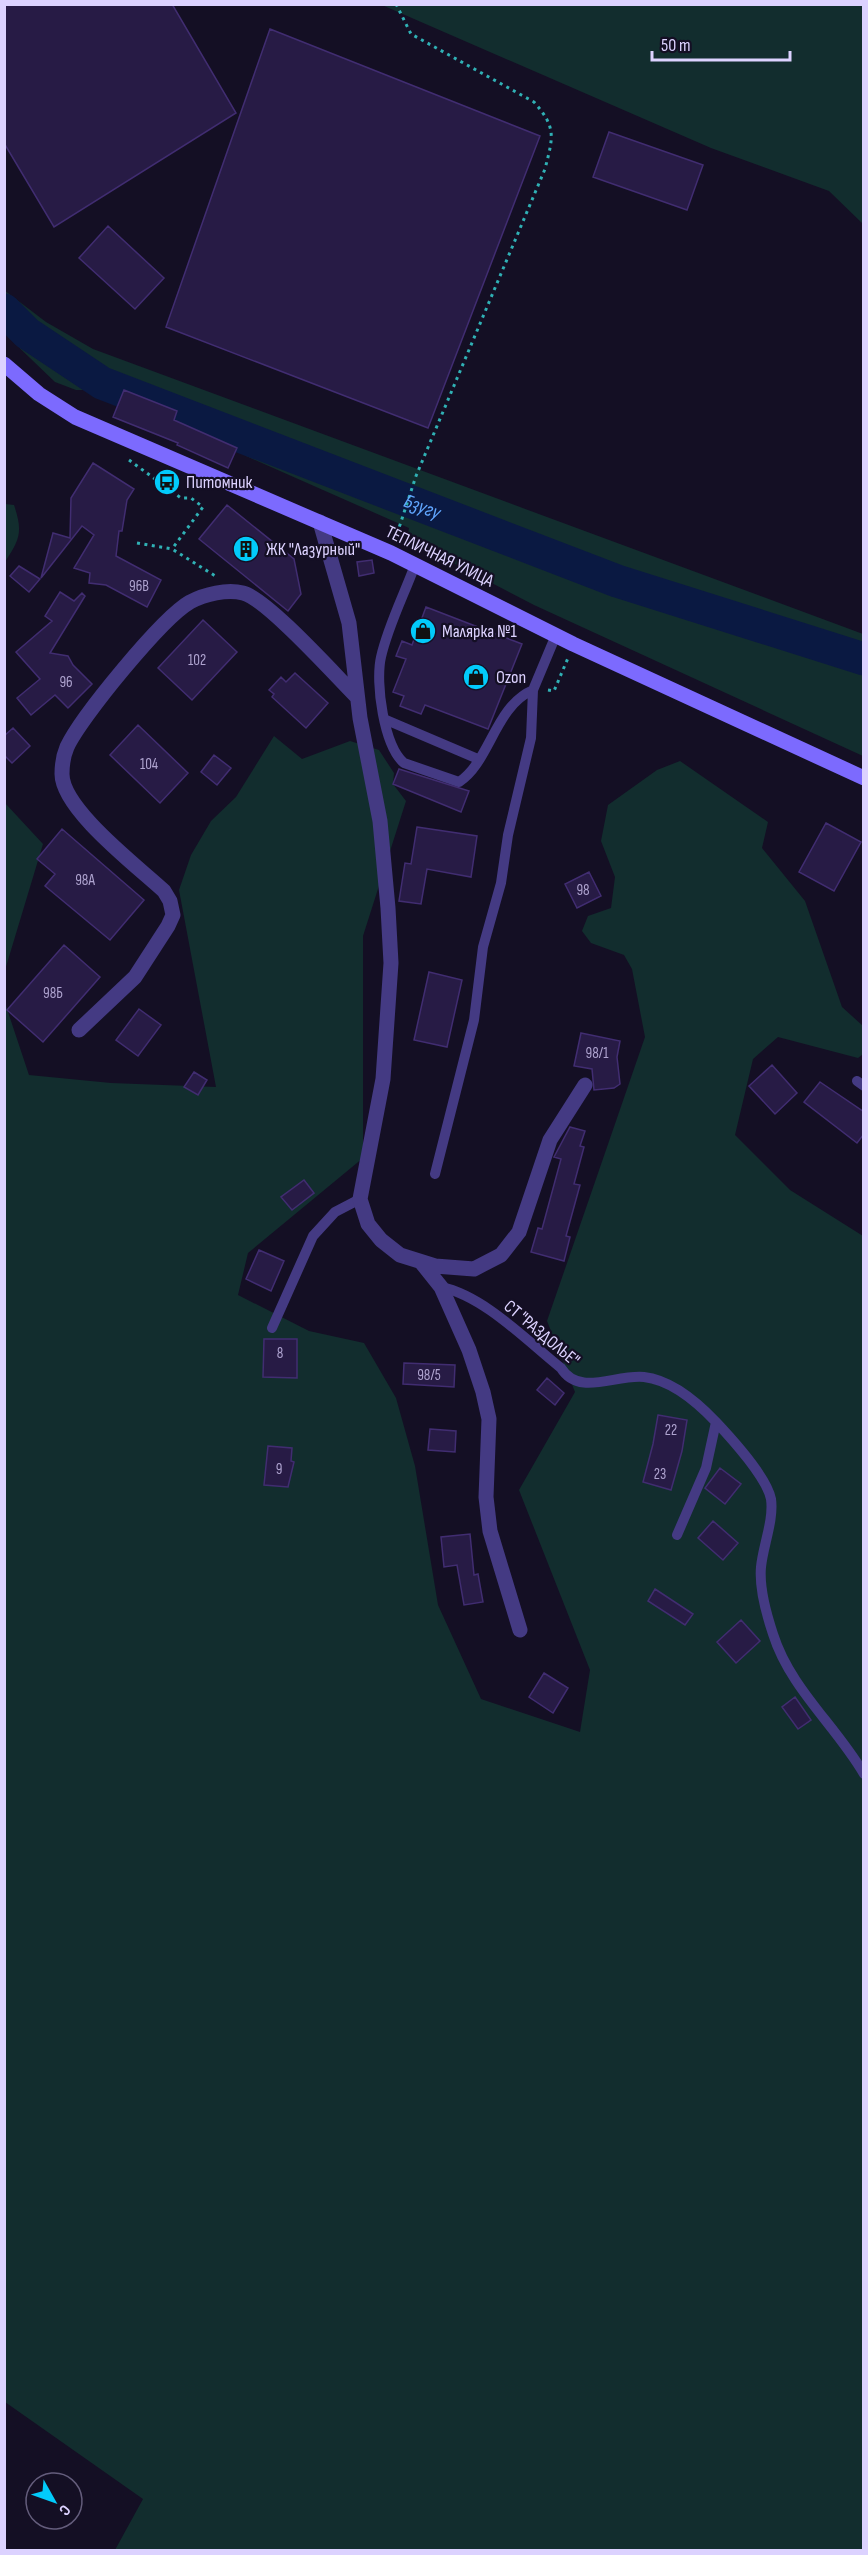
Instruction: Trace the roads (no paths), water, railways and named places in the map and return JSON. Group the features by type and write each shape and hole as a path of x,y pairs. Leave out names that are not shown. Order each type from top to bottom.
{"street":[{"name":"ТЕПЛИЧНАЯ УЛИЦА","path":"4,364 39,394 75,417 391,553 556,635 864,778"},
{"path":"320,522 349,623 357,697 380,821 391,963 383,1079 360,1198 368,1224 381,1240 400,1255 435,1266 474,1269 501,1255 519,1232 550,1140 585,1085"},
{"path":"79,1030 135,977 168,926 172,915 170,901 164,891 80,813 68,798 62,774 67,748 94,707 134,658 189,603 205,596 228,592 244,593 265,606 357,697"},
{"path":"421,1262 441,1287 469,1350 483,1392 489,1419 486,1497 490,1531 520,1630"}],"lane":[{"path":"415,565 381,658 384,719 392,750 404,763 459,783 470,773 512,706 533,690"},
{"path":"435,1174 474,1020 483,947 501,883 508,835 531,738 533,690 556,635"},
{"path":"384,719 478,759"},
{"path":"272,1328 313,1236 335,1212 360,1198"},
{"name":"СТ \"РАЗДОЛЬЕ\"","path":"441,1287 458,1291 475,1300 561,1368 568,1379 581,1384 645,1377 674,1387 716,1422 764,1482 771,1500 761,1568 763,1597 773,1635 794,1680 853,1756 864,1774"},
{"path":"677,1535 706,1468 716,1422"}],"waterway":[{"name":"Бзугу","path":"4,310 27,333 102,383 617,581 864,659"}],"place":[{"name":"Питомник","path":"167,482"},
{"name":"ЖК \"Лазурный\"","path":"246,549"},
{"name":"Малярка №1","path":"423,631"},
{"name":"Ozon","path":"476,677"}]}
